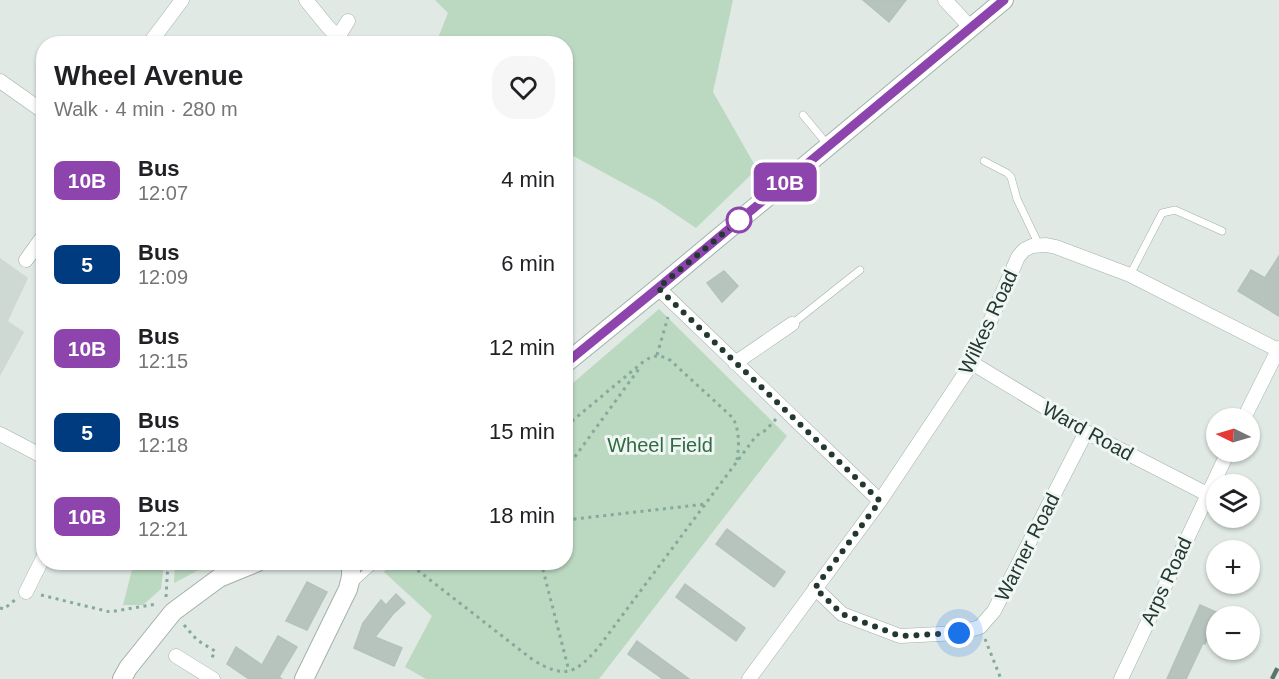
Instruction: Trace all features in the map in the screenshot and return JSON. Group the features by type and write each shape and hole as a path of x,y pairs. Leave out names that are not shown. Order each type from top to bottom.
{"street":[{"path":"156,36 182,0"},
{"path":"306,0 337,36"},
{"path":"945,0 971,28"},
{"path":"573,357 1004,0"},
{"path":"342,36 348,21"},
{"path":"0,81 36,106"},
{"path":"1039,245 1056,247 1130,275 1278,349 1249,408"},
{"name":"Wilkes Road","path":"749,679 880,501 972,363 1018,256 1024,250 1039,245"},
{"path":"26,260 36,246"},
{"path":"658,288 880,501"},
{"path":"735,363 792,324"},
{"name":"Ward Road","path":"972,363 1086,432 1206,493"},
{"name":"Warner Road","path":"980,627 994,611 1086,432"},
{"path":"0,434 36,453"},
{"name":"Arps Road","path":"1121,679 1206,496"},
{"path":"26,592 37,570"},
{"path":"122,679 128,668 173,612 219,578 238,570"},
{"path":"304,679 348,589 351,570"},
{"path":"815,588 842,614 900,636 959,633 980,627"},
{"path":"176,656 207,678"}],"lane":[{"path":"803,115 828,146"},
{"path":"984,161 1011,177 1017,199 1039,245"},
{"path":"1130,275 1162,213 1175,210 1222,231"},
{"path":"792,324 860,270"},
{"path":"348,589 368,570"}],"path":[{"path":"657,355 672,302"},
{"path":"573,420 644,362 657,355 670,360 734,418 739,436 737,462"},
{"path":"573,459 644,362"},
{"path":"417,570 533,660 552,670 569,672 587,661 598,648 756,436 766,430 784,410"},
{"path":"573,519 706,504"},
{"path":"0,608 4,609 26,592 110,612 165,603 167,570"},
{"path":"543,570 569,672"},
{"path":"183,623 197,640 215,651 207,678"},
{"path":"980,627 1002,679"}],"shaded area":[{"path":"0,258 28,278 8,321 24,332 0,376"}],"green space":[{"path":"435,0 733,0 713,92 757,169 696,228 656,201 573,156 573,36 439,36 448,13"},
{"name":"Wheel Field","path":"659,309 787,436 599,679 426,679 405,667 432,616 384,572 385,570 573,570 573,383"},
{"path":"132,570 163,570 161,589 143,605 123,605"},
{"path":"175,570 199,570 174,583"}],"building":[{"path":"863,0 906,0 889,22"},
{"path":"1279,256 1279,316 1238,291 1251,270 1265,278"},
{"path":"724,271 738,286 722,302 707,283"},
{"path":"727,529 785,572 774,587 716,544"},
{"path":"307,582 327,592 307,630 286,621"},
{"path":"685,584 745,628 736,641 676,597"},
{"path":"396,594 405,603 375,637 402,648 394,666 354,648 363,623 381,600 386,605"},
{"path":"1200,605 1206,608 1206,642 1203,643 1186,679 1167,679"},
{"path":"278,636 297,647 279,677 282,679 249,679 227,664 236,647 262,665"},
{"path":"637,641 689,679 663,679 628,654"}],"railway":[{"path":"1272,679 1279,665"}],"bus line":[{"name":"10B","path":"573,357 1004,0"}],"route":[{"path":"739,220 743,217 658,288 880,501 815,588 842,614 900,636 959,633"}]}
